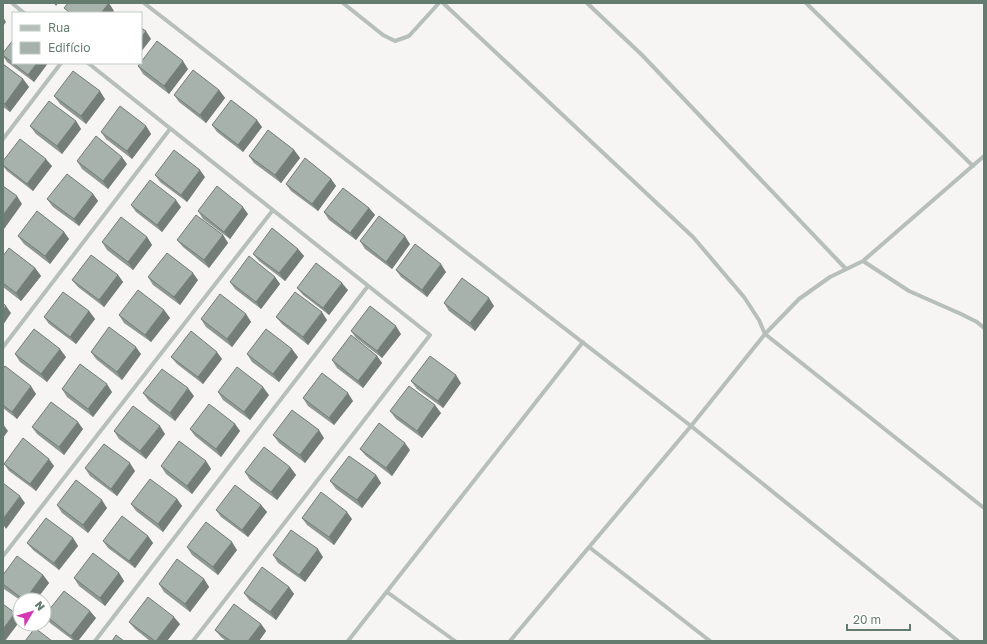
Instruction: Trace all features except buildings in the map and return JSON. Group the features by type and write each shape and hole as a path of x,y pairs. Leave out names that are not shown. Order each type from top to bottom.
{"street":[{"path":"12,3 23,12"},
{"path":"144,3 692,426 958,641"},
{"path":"343,3 383,35 395,41 409,36 439,3"},
{"path":"443,3 693,237 744,297 759,320 765,334 984,508"},
{"path":"587,3 642,54 846,268"},
{"path":"806,3 973,166"},
{"path":"3,139 60,64"},
{"path":"89,64 430,335 193,641"},
{"path":"3,347 170,129"},
{"path":"510,641 692,426 765,334 799,299 830,277 863,261 984,156"},
{"path":"3,556 273,210"},
{"path":"863,261 909,291 961,314 977,322 984,328"},
{"path":"95,641 368,286"},
{"path":"348,641 582,342"},
{"path":"589,547 710,641"},
{"path":"387,592 455,641"}]}
